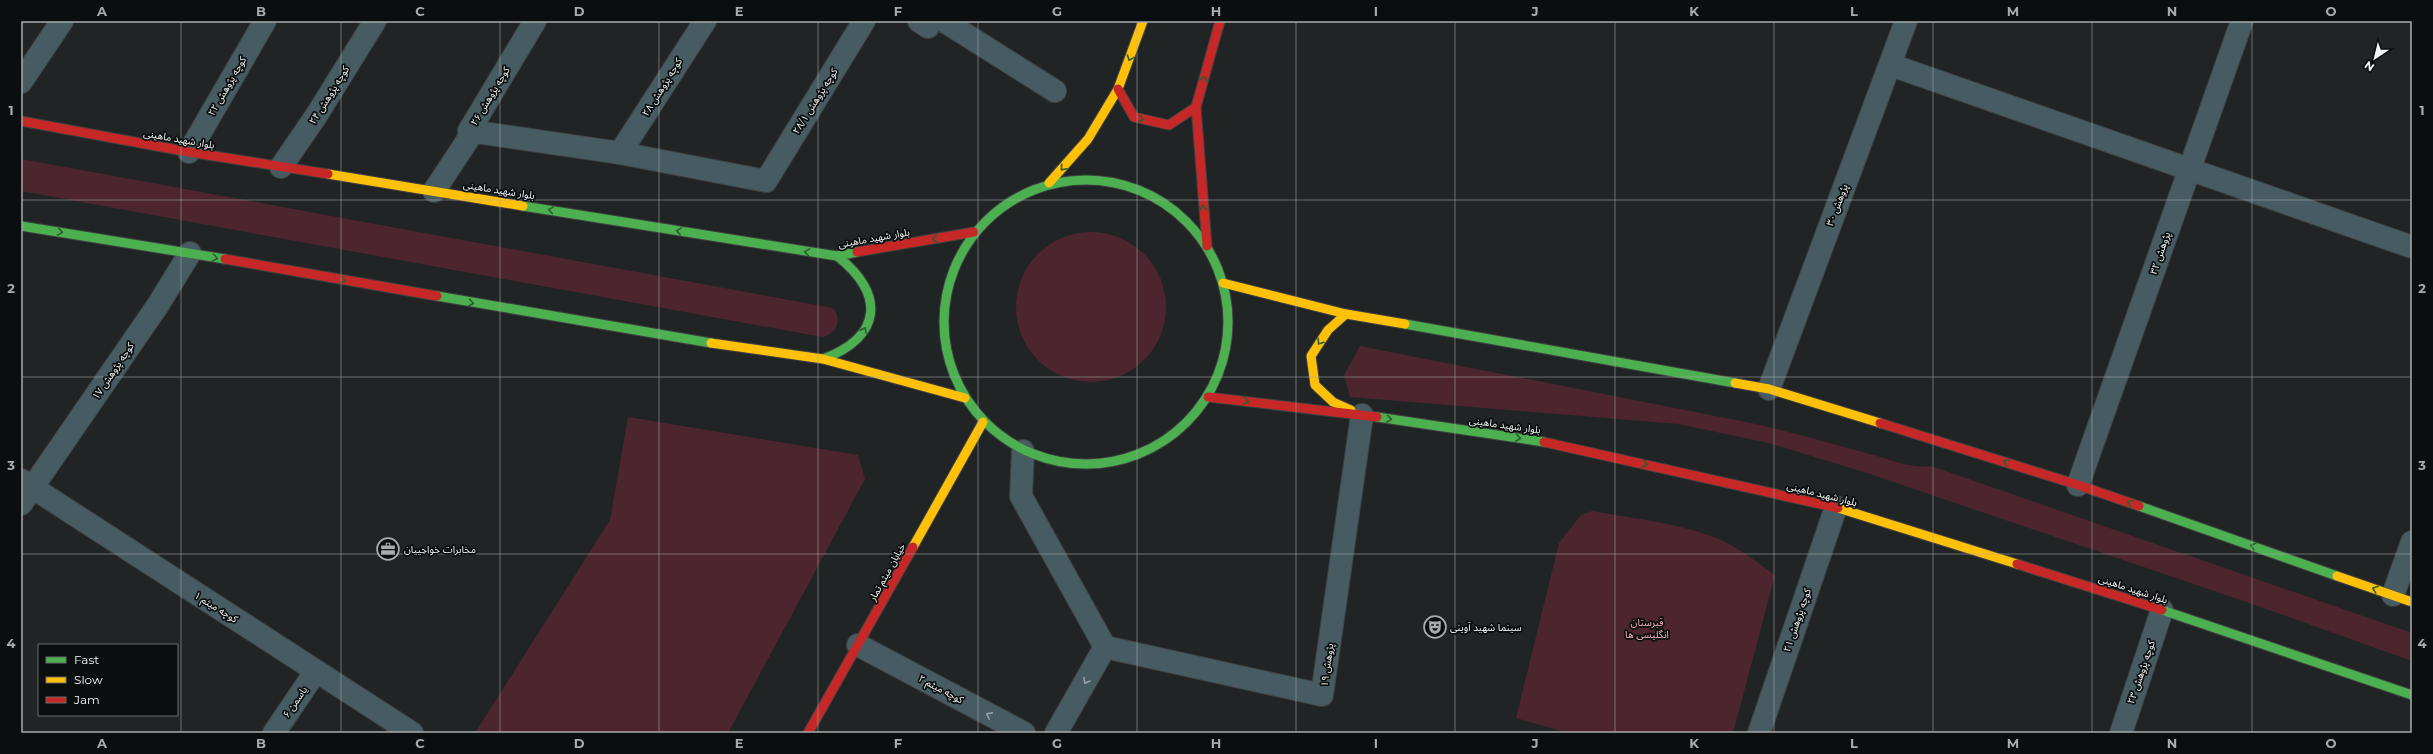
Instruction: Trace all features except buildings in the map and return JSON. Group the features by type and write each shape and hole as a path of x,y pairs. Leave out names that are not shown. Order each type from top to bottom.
{"main road":[{"path":"1049,183 1088,139 1118,90 1143,21"},
{"path":"1207,246 1196,107 1220,21"},
{"path":"1118,90 1134,117 1169,125 1196,107"},
{"name":"بلوار شهید ماهینی","path":"21,121 189,152 836,256 974,232"},
{"path":"1094,179 1138,189 1178,212 1207,246 1224,283 1229,322 1224,361 1208,397 1185,426 1154,448 1119,461 1071,464 1023,451 984,422 964,398 947,358 942,314 951,270 974,232 1008,202 1049,183 1094,179"},
{"path":"21,226 190,253 680,339 823,359 964,398"},
{"path":"823,359 838,355 852,347 862,335 869,321 871,305 869,290 861,276 850,264 836,256"},
{"path":"1224,283 1346,314 1769,389 2078,485 2403,598"},
{"path":"1346,314 1328,330 1311,356 1315,385 1333,402 1362,415"},
{"name":"بلوار شهید ماهینی","path":"1208,397 1362,415 1552,443 1836,507 2162,610 2412,695"},
{"name":"خیابان میثم تمار","path":"808,733 984,422"}],"street":[{"path":"21,82 62,21"},
{"name":"کوچه پژوهش ۲۲","path":"189,152 265,21"},
{"name":"کوچه پژوهش ۲۴","path":"281,167 316,116 375,21"},
{"name":"کوچه پژوهش ۲۶","path":"434,191 469,138 469,131 535,21"},
{"name":"کوچه پژوهش ۲۸","path":"620,153 705,21"},
{"name":"کوچه پژوهش ۲۸/۱","path":"620,153 766,181 864,21"},
{"path":"918,21 928,27 932,21"},
{"path":"944,21 1055,91"},
{"name":"پژوهش ۳۰","path":"1769,389 1891,65 1906,21"},
{"name":"پژوهش ۳۲","path":"2078,485 2242,21"},
{"path":"1891,65 2412,247"},
{"path":"469,131 620,153"},
{"name":"کوچه پژوهش ۱۷","path":"25,490 190,253"},
{"name":"پژوهش ۱۹","path":"1105,647 1322,695 1362,415"},
{"path":"1023,451 1021,496 1105,647 1056,733"},
{"name":"کوچه میثم ۱","path":"25,490 316,671 412,733"},
{"name":"کوچه پژوهش ۲۱","path":"1759,733 1836,507"},
{"path":"2403,598 2412,542"},
{"name":"کوچه پژوهش ۲۳","path":"2121,733 2162,610"},
{"name":"کوچه میثم ۲","path":"858,646 1024,733"},
{"name":"یاسمن ۶","path":"274,733 316,671"}],"green space":[{"path":"21,159 833,308 838,322 831,333 822,337 21,191"},
{"path":"1091,232 1113,235 1133,245 1144,254 1153,265 1163,285 1166,307 1163,329 1153,349 1144,360 1133,369 1113,379 1091,382 1069,379 1049,369 1038,360 1029,349 1019,329 1016,307 1019,285 1029,265 1038,254 1049,245 1069,235"},
{"path":"1360,346 1751,423 1798,434 1904,464 1924,467 1931,466 2412,633 2412,661 2255,605 1870,474 1769,443 1678,424 1350,397 1344,375"},
{"path":"628,417 858,455 865,479 728,733 475,733 610,520"},
{"name":"قبرستان انگلیسی ها","path":"1592,511 1659,522 1707,535 1737,548 1775,575 1733,733 1568,733 1516,718 1559,543 1581,515"}],"traffic: fast":[{"path":"1072,180 1100,180 1127,186 1153,197 1165,204 1187,221 1204,243 1217,268 1226,294 1228,322 1226,350 1217,376 1204,401 1187,423 1165,440 1153,447 1127,458 1100,464 1072,464 1045,458 1019,447 1007,440 985,423 968,401 961,389 950,363 944,336 944,308 950,281 961,255 968,243 985,221 1007,204 1019,197 1045,186 1072,180"},
{"path":"523,206 837,256 857,252"},
{"path":"21,226 225,259"},
{"path":"823,359 843,350 857,339 866,327 870,314 870,299 864,285 853,270 837,256"},
{"path":"437,296 711,343"},
{"path":"1405,324 1735,383"},
{"path":"1377,417 1544,442"},
{"path":"2139,506 2337,576"},
{"path":"2162,610 2412,695"}],"traffic: slow":[{"path":"1049,183 1088,139 1118,89 1143,21"},
{"path":"328,174 523,206"},
{"path":"1223,283 1346,314 1405,324"},
{"path":"1346,314 1328,330 1311,356 1315,385 1333,402 1351,410"},
{"path":"711,343 823,359 965,398"},
{"path":"1735,383 1769,389 1880,423"},
{"path":"913,547 983,422"},
{"path":"1838,508 2017,564"},
{"path":"2337,576 2412,602"}],"traffic: jam":[{"path":"1207,246 1196,107 1220,21"},
{"path":"1118,89 1134,117 1169,125 1196,107"},
{"path":"21,121 189,152 328,174"},
{"path":"857,252 974,232"},
{"path":"225,259 437,296"},
{"path":"1208,397 1377,417"},
{"path":"1880,423 2078,485 2139,506"},
{"path":"1544,442 1838,508"},
{"path":"808,733 913,547"},
{"path":"2017,564 2162,610"}],"place":[{"name":"مخابرات خواجییان","path":"388,549"},
{"name":"سینما شهید آوینی","path":"1435,627"}]}
